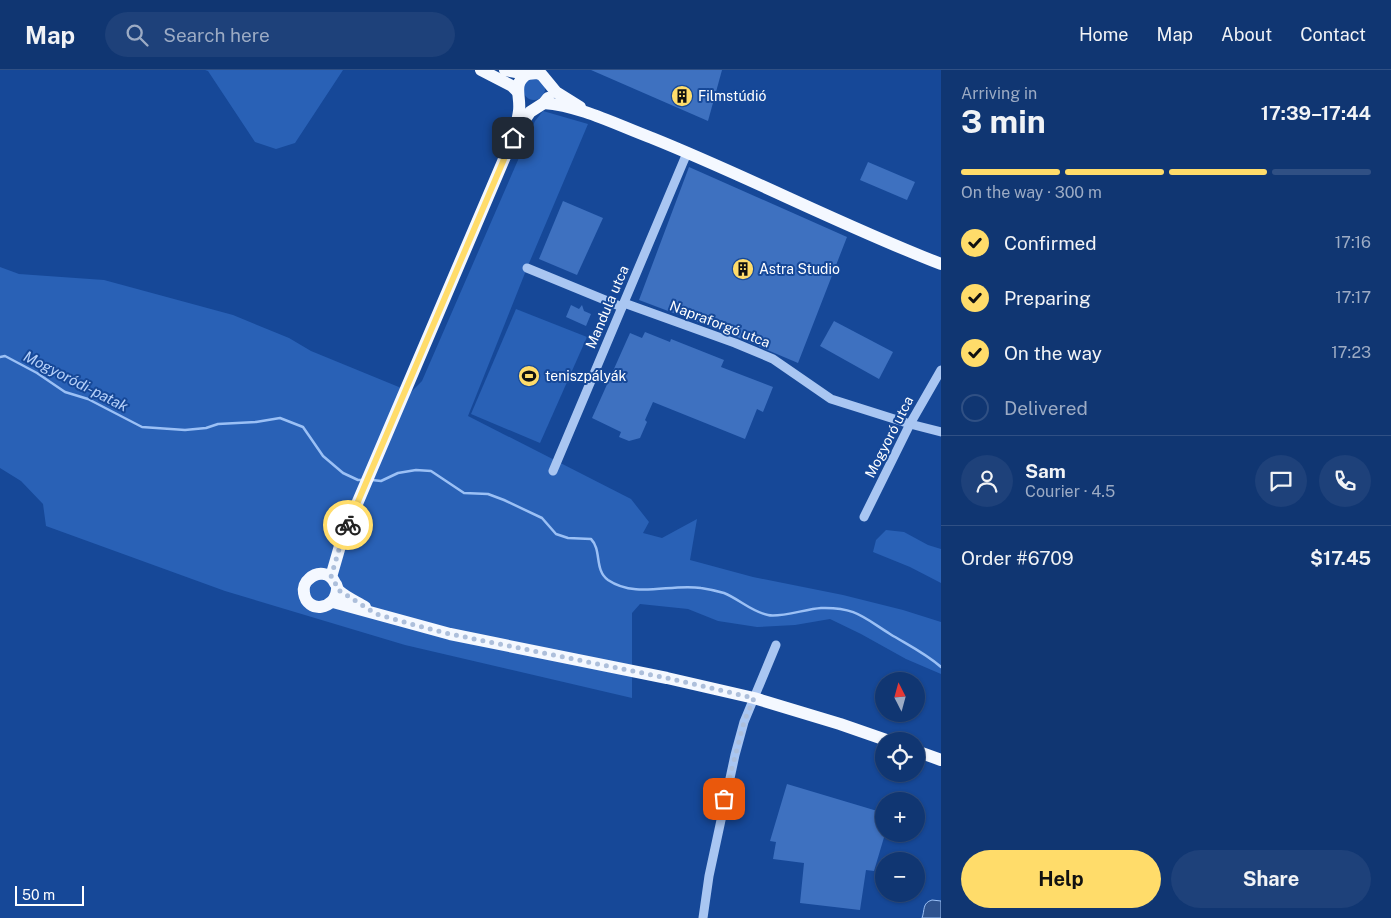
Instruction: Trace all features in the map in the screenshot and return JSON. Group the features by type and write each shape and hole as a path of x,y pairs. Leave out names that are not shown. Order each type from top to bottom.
{"main road":[{"path":"481,70 512,86 522,101 529,106 554,104 593,115 687,153 845,224 941,264"},
{"path":"505,70 542,75 551,86 568,100 593,115"},
{"path":"326,575 513,138 520,109 519,82 527,74"},
{"path":"513,138 530,112 550,96 551,86"},
{"path":"326,575 335,582 337,589 333,602 329,605 318,607 305,597 304,592 306,581 310,577 326,575"},
{"path":"337,589 376,614"},
{"path":"333,602 450,634 667,678 754,698 875,736"},
{"path":"925,754 941,760"}],"street":[{"name":"Mandula utca","path":"553,471 687,153"},
{"name":"Napraforgó utca","path":"527,268 623,305 735,343 773,359 831,399 941,432"},
{"name":"Mogyoró utca","path":"864,517 910,424 941,370"},
{"path":"703,918 709,876 734,759 744,722 776,645"}],"shaded area":[{"path":"205,70 343,70 295,143 276,149 255,142 208,71"},
{"path":"534,78 542,81 545,89 542,97 534,100 526,97 523,89 526,81"},
{"path":"543,111 588,124 527,268 468,416 631,499 649,522 643,533 662,538 697,519 690,560 753,577 843,595 941,622 941,674 906,659 830,619 795,625 757,627 718,621 688,609 640,604 632,613 632,698 405,645 225,591 46,526 43,504 21,481 0,468 0,267 19,274 104,280 233,315 289,338 311,351 411,392 422,381 535,121"},
{"name":"teniszpályák","path":"516,309 587,337 540,443 471,414"},
{"path":"886,530 904,532 928,545 941,549 941,583 910,567 873,552 876,540"},
{"path":"932,900 941,901 941,918 922,918 925,905"}],"building":[{"name":"Filmstúdió","path":"591,70 722,70 708,121"},
{"path":"868,162 915,182 907,200 860,180"},
{"name":"Astra Studio","path":"689,167 847,237 798,363 737,337 639,300"},
{"path":"563,201 603,218 577,275 539,259"},
{"path":"571,305 579,309 582,305 584,311 591,314 586,326 566,317"},
{"path":"834,321 893,352 879,379 820,346"},
{"path":"645,332 670,342 671,339 724,360 721,367 773,387 763,412 757,409 745,439 653,402 640,438 629,441 619,437 621,432 592,418 630,333 642,338"},
{"path":"787,784 875,810 875,842 883,842 880,852 875,852 874,871 866,870 860,910 800,903 804,863 773,859 776,842 770,841"}],"waterway":[{"name":"Mogyoródi-patak","path":"0,357 5,356 37,373 65,392 88,399 142,427 185,430 206,428 218,424 256,422 280,418 303,427 323,456 343,473 358,480 364,480"},
{"name":"Mogyoródi-patak","path":"372,480 381,481 398,473 416,470 431,471 464,493 488,494 542,518 556,534 568,538 591,539 596,549 601,571 608,580 619,586 642,590 690,587 710,589 724,593 756,611 773,616 821,608 851,611 929,657 941,667"}],"way so far":[{"path":"348,525 331,577 337,589 376,614 450,634 667,678 754,698 734,755 724,799"}],"place":[{"name":"Filmstúdió","path":"682,96"},
{"name":"Astra Studio","path":"743,269"},
{"name":"teniszpályák","path":"529,376"}],"route":[{"path":"348,525 513,138"}]}
